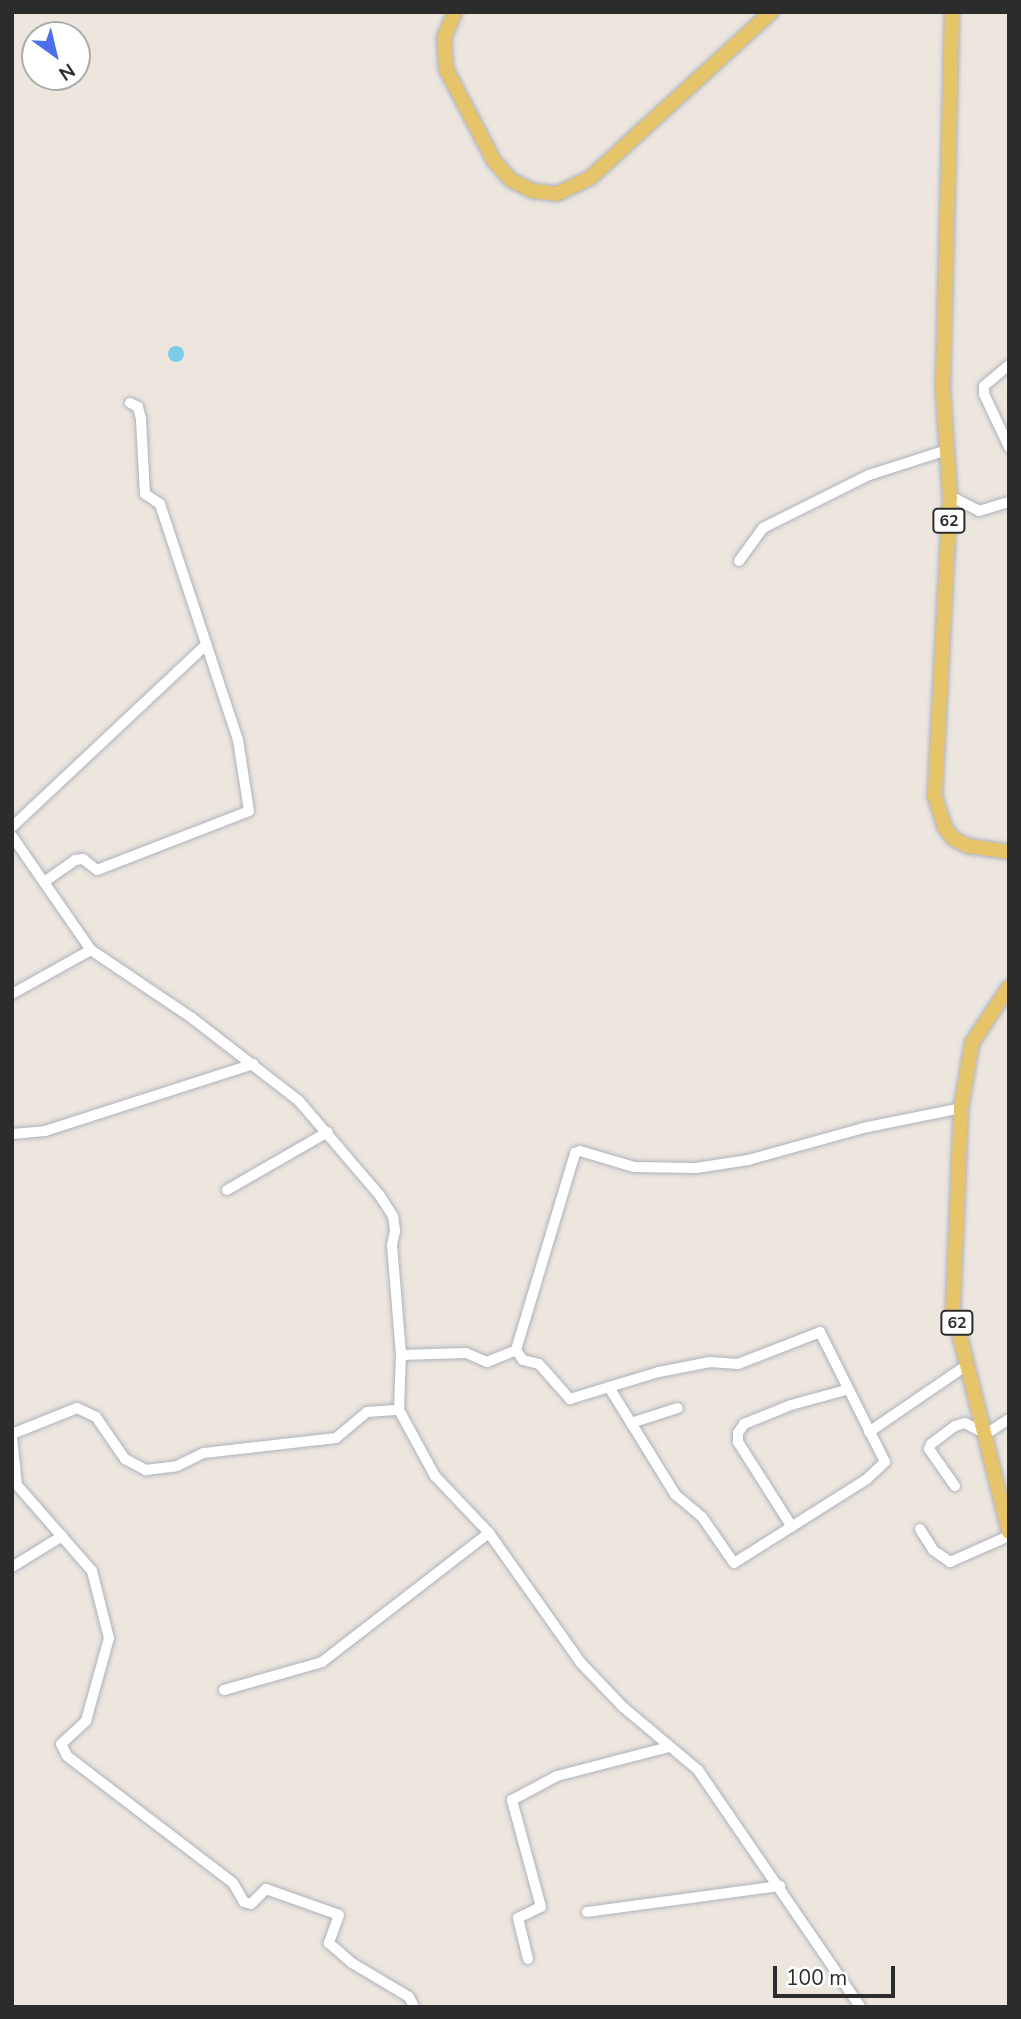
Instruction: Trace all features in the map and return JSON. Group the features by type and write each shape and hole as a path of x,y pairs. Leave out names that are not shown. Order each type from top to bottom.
{"main road":[{"path":"455,12 444,38 446,69 494,161 511,180 533,191 557,194 590,178 771,12"},
{"name":"62","path":"952,12 943,391 950,496 935,797 945,828 954,839 968,846 1009,852"},
{"name":"62","path":"1009,987 972,1043 961,1108 953,1309 1009,1534"}],"street":[{"path":"1009,366 984,386 984,394 1009,447"},
{"path":"44,882 75,860 83,859 97,870 249,811 238,740 160,504 145,494 141,419 138,407 130,403"},
{"path":"739,561 763,528 869,475 947,450"},
{"path":"950,496 979,511 1009,502"},
{"path":"12,827 206,645"},
{"path":"12,836 91,950 254,1064 328,1132 393,1216 400,1356 399,1410 435,1476 489,1533 582,1663 669,1747 698,1770 780,1886 860,2007"},
{"path":"12,994 91,950"},
{"path":"12,1134 44,1131 254,1064"},
{"path":"516,1350 575,1153 580,1151 634,1167 716,1165 961,1108"},
{"path":"227,1190 328,1132"},
{"path":"516,1350 523,1360 539,1364 570,1399 609,1387 710,1362 738,1364 820,1332 846,1390 885,1462 867,1479 734,1563 702,1517 675,1494 609,1387"},
{"path":"400,1356 466,1353 487,1362 516,1350"},
{"path":"869,1432 967,1365"},
{"path":"792,1527 738,1442 738,1433 744,1424 791,1405 846,1390"},
{"path":"399,1410 367,1412 336,1438 204,1452 177,1466 146,1470 125,1459 96,1417 77,1408 12,1436 17,1485 92,1572 109,1638 86,1721 61,1744 67,1756 233,1883 244,1902 251,1904 266,1889 339,1915 329,1943 352,1964 410,1997 414,2007"},
{"path":"631,1423 678,1408"},
{"path":"955,1486 929,1450 931,1444 965,1423 986,1434 1009,1419"},
{"path":"920,1529 933,1550 950,1562 1009,1534"},
{"path":"224,1689 322,1662 489,1533"},
{"path":"12,1567 62,1536"},
{"path":"528,1959 518,1918 541,1907 512,1800 558,1776 669,1747"},
{"path":"587,1912 780,1886"}],"water":[{"path":"173,346 179,346 184,354 182,360 173,362 168,357 168,351"}]}
